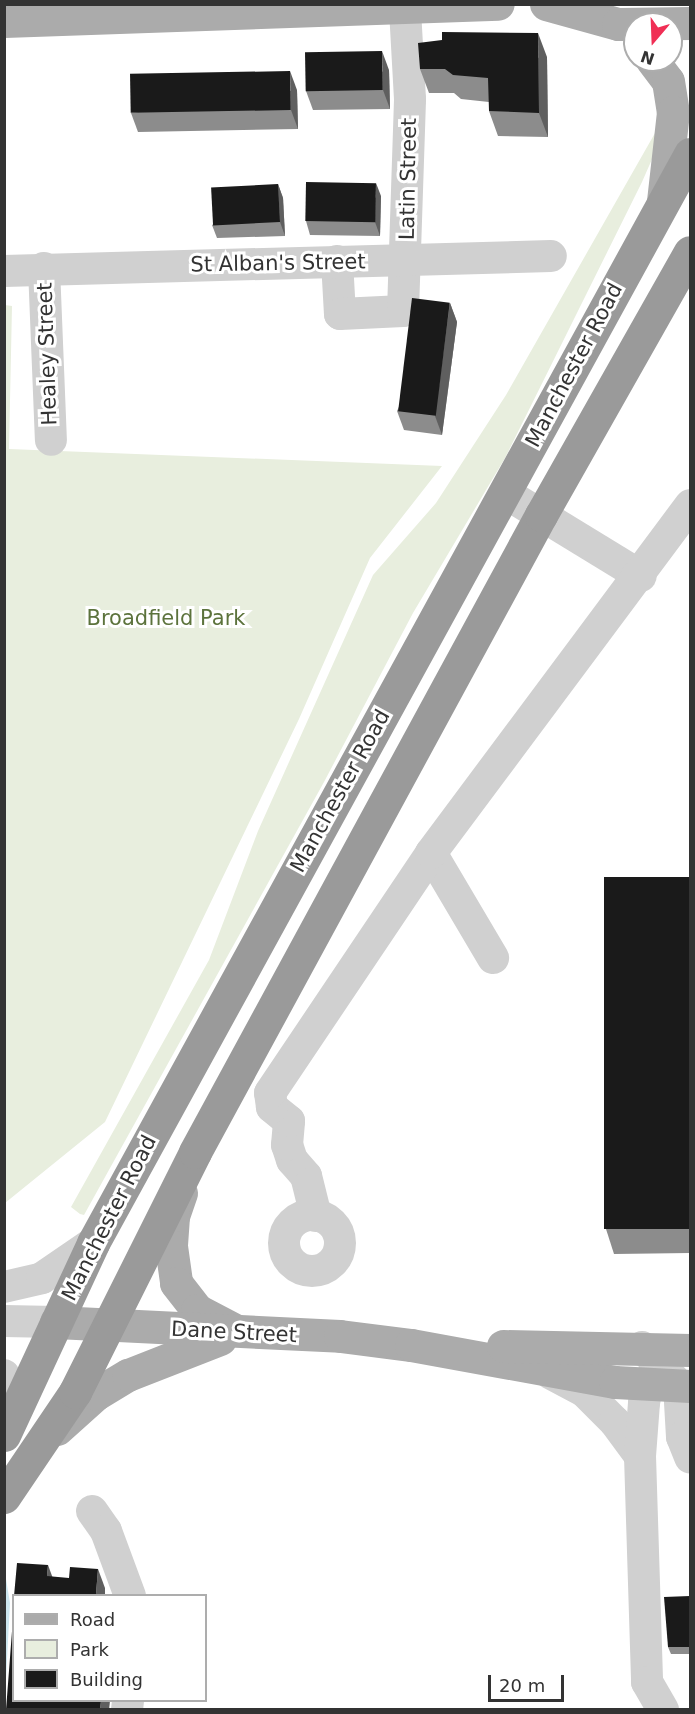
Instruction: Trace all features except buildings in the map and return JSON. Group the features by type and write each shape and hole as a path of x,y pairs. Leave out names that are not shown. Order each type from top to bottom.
{"highway":[{"name":"Manchester Road","path":"4,1435 93,1243 690,154"},
{"name":"Manchester Road","path":"4,1497 75,1392 195,1152 541,515 690,252"}],"main road":[{"path":"4,21 56,13 405,9 498,4"},
{"path":"546,4 623,25"},
{"path":"661,72 668,81 674,112 663,201"},
{"path":"195,1152 173,1216 171,1262 174,1278 197,1310 242,1332"},
{"name":"Dane Street","path":"56,1322 340,1336 411,1345 670,1366"},
{"path":"27,1463 71,1413 96,1394 181,1351 242,1332"},
{"name":"Dane Street","path":"411,1345 615,1382 670,1366"}],"street":[{"name":"Latin Street","path":"337,261 340,314 403,311 407,260 410,99 405,9"},
{"name":"St Alban's Street","path":"4,271 44,268 551,256"},
{"name":"Healey Street","path":"44,268 51,440"},
{"path":"505,493 641,576"},
{"path":"315,1216 306,1176 292,1160 287,1145 289,1121 272,1107 270,1093 431,853 641,576 690,505"},
{"path":"431,853 493,958"},
{"path":"4,1287 42,1278 93,1243"},
{"path":"4,1321 56,1322"},
{"path":"653,1706 646,1682 640,1456 670,1366"},
{"path":"670,1366 682,1437 690,1457"},
{"path":"540,1368 585,1392 615,1422 640,1456"},
{"path":"4,1375 9,1403 4,1417"},
{"path":"92,1511 106,1531 129,1594"}],"green space":[{"path":"659,126 660,141 642,182 505,458 413,613 324,782 84,1215 80,1214 71,1207 209,960 258,831 373,575 436,503 506,395"},
{"name":"Broadfield Park","path":"5,305 12,306 9,449 442,466 370,558 299,719 105,1122 5,1203"}],"water":[{"path":"5,1573 10,1603 5,1697"}]}
